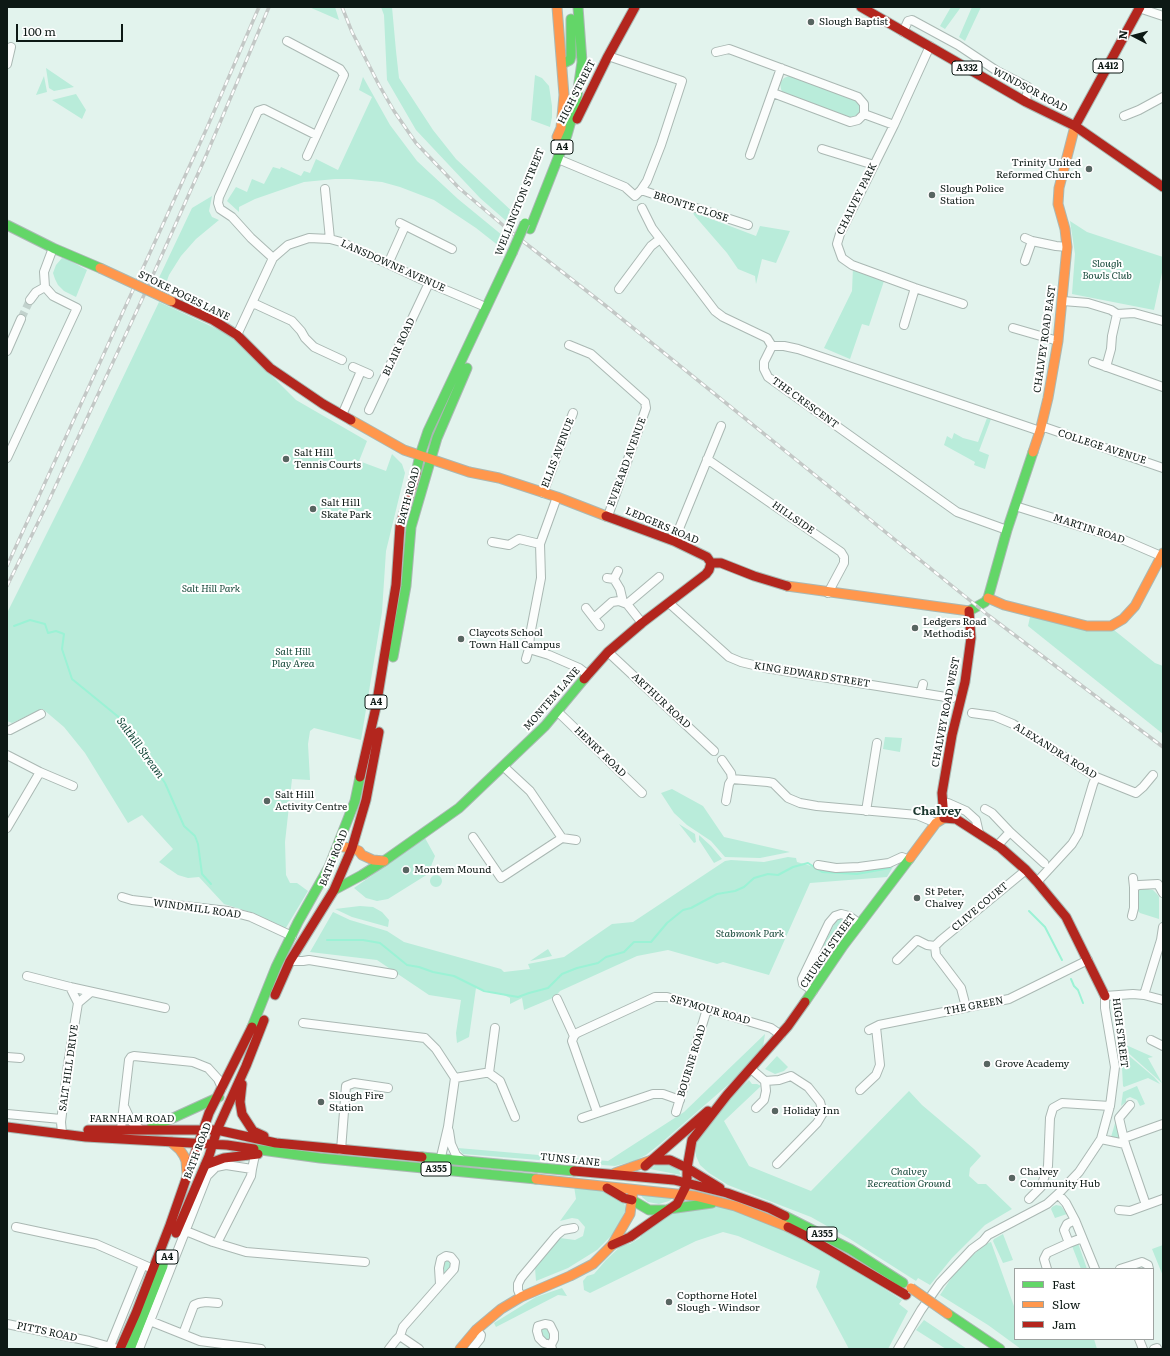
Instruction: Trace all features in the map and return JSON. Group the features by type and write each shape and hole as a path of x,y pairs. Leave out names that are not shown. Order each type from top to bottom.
{"main road":[{"name":"WELLINGTON STREET","path":"528,226 561,128 564,96 557,7"},
{"path":"562,64 570,60 571,56 572,7"},
{"name":"WELLINGTON STREET","path":"488,305 515,255 558,159 567,135 588,62 578,7"},
{"name":"HIGH STREET","path":"567,135 588,99 608,57 635,7"},
{"name":"WINDSOR ROAD","path":"861,7 1026,102 1075,126 1163,187"},
{"name":"A412","path":"1075,126 1140,8"},
{"name":"HIGH STREET","path":"562,64 588,62 608,57"},
{"name":"CHALVEY ROAD EAST","path":"988,598 1007,530 1040,429 1048,398 1058,341 1067,247 1065,229 1058,204 1059,188 1075,126"},
{"name":"STOKE POGES LANE","path":"7,225 53,248 213,320 237,335 270,368 323,404 404,450 420,455"},
{"name":"BATH ROAD","path":"272,991 276,967 298,922 329,867 355,801 369,741 396,585 400,526 428,431 488,305"},
{"name":"BATH ROAD","path":"116,1348 153,1269 209,1113 261,1015 272,991 334,890 352,848 366,800 378,742 406,586 411,527 430,459 488,305"},
{"name":"LEDGERS ROAD","path":"420,455 469,472 499,478 557,497 674,541 707,557 711,563 721,563 754,576 791,587 969,611"},
{"path":"969,611 985,602 988,598 1004,605 1087,626 1111,626 1123,619 1135,606 1162,554"},
{"name":"MONTEM LANE","path":"334,890 384,861 459,808 540,731 558,712 608,652 642,623 706,574 711,563"},
{"name":"CHALVEY ROAD WEST","path":"944,818 942,794 952,735 962,699 972,638 969,611"},
{"name":"HIGH STREET","path":"944,818 956,819 979,833 1026,870 1037,882 1066,917 1105,996"},
{"name":"CHURCH STREET","path":"687,1184 687,1168 692,1140 727,1095 781,1035 843,946 936,824 944,818"},
{"path":"338,847 352,848 373,860 384,861"},
{"path":"362,855 362,875"},
{"path":"292,936 306,935"},
{"name":"BATH ROAD","path":"130,1349 181,1230 217,1130 246,1066 261,1015"},
{"path":"246,1066 240,1102 242,1114 253,1131 276,1143"},
{"path":"144,1129 201,1106 220,1092"},
{"name":"CHURCH STREET","path":"636,1177 643,1167 727,1095"},
{"name":"FARNHAM ROAD","path":"7,1127 86,1137 197,1144"},
{"name":"FARNHAM ROAD","path":"62,1133 87,1130 122,1129 203,1130"},
{"name":"TUNS LANE","path":"203,1130 217,1130 236,1133 276,1143 341,1150 674,1180 727,1193 769,1208 801,1223 850,1249 908,1292"},
{"path":"171,1142 180,1150 186,1161 187,1173 185,1182"},
{"name":"A355","path":"197,1144 213,1144 320,1158 683,1194 716,1202 749,1211 799,1233 908,1292 945,1317 1000,1349"},
{"path":"205,1165 224,1158 255,1156 269,1151"},
{"path":"652,1160 670,1160 687,1168"},
{"name":"A355","path":"609,1175 652,1160"},
{"name":"A355","path":"687,1168 727,1193"},
{"path":"460,1349 476,1330 501,1309 521,1297 570,1276 593,1264 612,1245 630,1214 636,1177"},
{"path":"612,1245 630,1237 677,1204 687,1184"},
{"name":"A355","path":"603,1187 624,1198 632,1200"},
{"path":"632,1200 649,1210 657,1211 669,1209"},
{"name":"A355","path":"669,1209 716,1202"},
{"name":"A355","path":"945,1317 986,1349"}],"street":[{"path":"1140,8 1163,16"},
{"path":"903,32 908,21 912,20 958,45 997,71 1028,87 1026,102"},
{"path":"287,42 340,69 344,75 307,156"},
{"name":"CHALVEY PARK","path":"930,46 894,125 840,234 837,244 842,258 852,265 962,304"},
{"path":"7,64 11,48"},
{"path":"716,52 729,49 858,97 864,104 864,114 858,120 850,122 773,93"},
{"path":"608,57 682,81 647,181 638,193"},
{"path":"749,155 781,68"},
{"path":"1124,116 1163,97"},
{"path":"273,258 251,238 232,217 220,209 218,203 220,197 258,111 264,109 316,135"},
{"path":"864,114 894,125"},
{"path":"822,149 874,165"},
{"name":"BRONTE CLOSE","path":"558,159 638,193 748,226"},
{"path":"325,190 330,239"},
{"path":"642,208 652,228 715,311 723,317 767,338 772,346 784,346 798,349 1040,429"},
{"path":"388,264 403,225 452,249"},
{"name":"LANSDOWNE AVENUE","path":"237,335 273,258 288,245 309,238 330,239 341,242 429,283 488,305"},
{"path":"619,289 651,246 660,238"},
{"path":"1025,260 1029,239 1056,246 1067,247"},
{"path":"7,458 77,308 53,296 45,287 44,272 53,248"},
{"name":"BLAIR ROAD","path":"370,410 429,283"},
{"path":"30,300 36,292 45,287"},
{"path":"904,325 915,288"},
{"path":"1063,301 1088,304 1111,310 1117,314 1134,313 1163,321"},
{"path":"253,303 292,321 314,347 331,358 342,360"},
{"path":"1106,367 1111,349 1112,336 1117,314"},
{"path":"7,351 21,319"},
{"path":"1013,328 1058,341"},
{"name":"EVERARD AVENUE","path":"569,344 591,354 621,385 645,402 646,408 608,516"},
{"name":"THE CRESCENT","path":"772,346 764,362 764,369 768,377 957,512 1007,530"},
{"path":"1093,362 1163,387"},
{"path":"353,367 370,374"},
{"path":"342,415 361,371"},
{"name":"ELLIS AVENUE","path":"543,493 572,413"},
{"path":"674,541 721,426"},
{"name":"COLLEGE AVENUE","path":"1040,429 1163,468"},
{"name":"HILLSIDE","path":"707,459 841,552 844,557 844,563 828,593"},
{"path":"526,659 529,650 530,635 541,578 540,544 557,497"},
{"name":"MARTIN ROAD","path":"1016,506 1124,540 1162,554"},
{"path":"492,542 509,545 519,539 540,544"},
{"path":"618,570 610,579 620,589 625,603 642,623"},
{"path":"625,603 659,577"},
{"path":"594,618 612,602 618,601 625,603"},
{"name":"KING EDWARD STREET","path":"669,603 729,657 740,662 766,668 922,688 952,698"},
{"path":"586,608 600,626"},
{"path":"529,650 549,655 579,668 588,675"},
{"name":"ARTHUR ROAD","path":"608,652 714,751"},
{"name":"HENRY ROAD","path":"558,712 642,793"},
{"name":"ALEXANDRA ROAD","path":"972,712 994,716 1013,724 1096,777 1136,793 1153,775"},
{"path":"7,738 10,734 9,728 41,714"},
{"path":"866,811 877,744"},
{"path":"7,755 40,772 73,786"},
{"path":"722,760 731,773 732,779 729,784 726,801"},
{"path":"503,766 530,791 562,838"},
{"path":"7,828 40,772"},
{"path":"1037,882 1072,844 1078,834 1096,777"},
{"path":"732,779 773,783 788,798 800,803 817,806 917,815 936,824"},
{"path":"943,802 966,811 976,820 979,833"},
{"path":"987,820 989,811 1044,863"},
{"path":"997,846 1010,832"},
{"path":"473,837 501,878 562,838 576,840"},
{"path":"818,865 836,868 860,867 889,863 902,857 909,860"},
{"name":"CLIVE COURT","path":"935,946 940,940 1026,870"},
{"path":"1132,916 1134,908 1133,878"},
{"path":"1134,887 1139,885 1158,884 1162,891"},
{"name":"WINDMILL ROAD","path":"122,897 140,901 228,912 251,917 292,936"},
{"path":"813,991 803,984 802,979 829,922 835,916 841,914 849,916 860,924"},
{"path":"1144,995 1161,940 1163,927"},
{"path":"897,960 917,940 927,945 935,946 936,955 960,988 966,1007"},
{"path":"300,946 309,960"},
{"path":"290,961 309,960 393,974"},
{"name":"THE GREEN","path":"860,1090 876,1075 880,1065 873,1028 879,1025 1009,999 1088,960"},
{"path":"27,976 164,1008"},
{"path":"70,987 78,1003 91,992"},
{"path":"1105,996 1117,994 1144,995 1163,1000"},
{"name":"HIGH STREET","path":"898,1349 940,1283 972,1249 988,1236 1047,1204 1079,1172 1101,1139 1110,1106 1115,1067 1105,1008 1105,996"},
{"name":"SEYMOUR ROAD","path":"574,1036 577,1033 655,997 667,997 771,1028 781,1035"},
{"path":"557,999 574,1036 572,1041 596,1112"},
{"name":"SALT HILL DRIVE","path":"62,1133 61,1119 78,1003"},
{"name":"BOURNE ROAD","path":"676,1112 707,1009"},
{"path":"303,1023 425,1038 436,1048 455,1078 448,1127 440,1158 439,1169"},
{"path":"489,1073 495,1028"},
{"path":"1151,1040 1163,1046"},
{"path":"122,1129 129,1060 131,1057 134,1056 193,1062 208,1068 218,1079 220,1092"},
{"path":"7,1057 20,1058"},
{"path":"751,1069 765,1080 779,1080 791,1076 808,1087 820,1102 823,1113 817,1123 777,1164"},
{"path":"455,1078 485,1072 489,1073 500,1081 515,1117"},
{"path":"756,1108 764,1100 766,1091 765,1080"},
{"path":"341,1150 346,1086 354,1083 388,1088"},
{"path":"582,1118 596,1112 653,1094 663,1094 680,1100"},
{"path":"1029,1199 1041,1187 1048,1166 1050,1118 1052,1108 1062,1103 1110,1106"},
{"path":"124,1105 131,1121 144,1129"},
{"path":"1130,1105 1119,1118 1124,1141 1146,1205"},
{"path":"7,1114 61,1119"},
{"path":"1101,1139 1124,1141 1163,1124"},
{"path":"448,1127 451,1144 456,1155 463,1160"},
{"path":"218,1243 251,1176 255,1156"},
{"name":"BATH ROAD","path":"139,1349 147,1331 181,1230 207,1176 216,1167 226,1165 252,1169"},
{"path":"1058,1194 1066,1203 1075,1220 1095,1268"},
{"path":"1119,1210 1130,1211 1163,1199"},
{"path":"1069,1243 1064,1230 1067,1224 1075,1220"},
{"path":"16,1227 96,1244 153,1269"},
{"path":"521,1297 518,1290 518,1284 521,1278 556,1235 563,1230 574,1228"},
{"path":"181,1230 246,1252 366,1262"},
{"path":"1048,1268 1044,1259 1047,1253 1082,1238"},
{"path":"1123,1268 1142,1262 1148,1265 1149,1268"},
{"path":"116,1348 143,1265"},
{"path":"389,1349 400,1336 403,1327 440,1284"},
{"path":"183,1334 194,1306 199,1302 218,1303"},
{"path":"150,1321 200,1341 261,1349"},
{"name":"PITTS ROAD","path":"7,1324 116,1348"},
{"path":"472,1349 480,1339 481,1335 476,1330"},
{"path":"400,1336 419,1349"}],"green space":[{"path":"309,7 335,7 339,20"},
{"path":"381,7 392,7 399,78 433,130 456,159 516,215 512,226 480,198 416,130 387,80 384,15"},
{"path":"951,7 961,7 945,29 940,26"},
{"path":"972,7 981,7 965,41 959,37"},
{"path":"46,68 74,87 54,91 49,88"},
{"path":"535,75 542,78 549,86 552,106 550,127 531,120"},
{"path":"44,76 47,92 36,95"},
{"path":"789,76 856,100 860,106 860,112 857,116 851,118 783,94 780,83 784,78"},
{"path":"363,77 390,125 417,161 458,199 508,240 504,250 476,228 434,200 382,182 335,179 304,182 255,199 239,207 239,212 227,201 236,187 247,192 252,179 264,184 273,167 280,169 281,167 301,176 304,171 310,173 316,159 338,170 372,97 359,90"},
{"path":"76,94 86,110 82,119 52,100"},
{"path":"212,196 209,211 212,217 219,220 196,239 181,256 169,275 165,286 157,282 192,208"},
{"path":"693,212 756,236 760,226 790,231 776,263 762,259 756,284 755,276 738,269 727,253"},
{"name":"Slough Bowls Club","path":"1070,221 1087,232 1163,257 1163,268 1154,310 1072,294 1075,254"},
{"path":"62,258 67,259 87,270 76,297 64,291 55,279 53,273 56,265"},
{"path":"853,267 884,281 869,326 862,324 850,359 824,348 852,291"},
{"name":"Salt Hill Park","path":"159,302 232,336 296,400 367,441 359,461 386,471 392,454 402,464 405,473 386,551 382,612 361,740 314,728 310,731 308,744 310,780 292,779 285,842 286,875 290,883 297,883 308,891 284,931 250,912 224,904 199,877 188,878 178,875 159,862 173,849 142,815 128,823 85,753 64,727 44,710 42,709 12,723 7,721 7,613 83,461"},
{"path":"987,418 991,419 979,451 989,455 985,469 974,465 975,462 944,445 947,436 952,439 954,433 963,438 978,442"},
{"path":"1030,617 1114,630 1155,663 1163,666 1163,734 1028,626"},
{"path":"885,737 902,738 900,752 883,749"},
{"path":"672,789 703,806 724,837 790,852 760,858 725,857 711,841 687,825 674,813 661,793"},
{"path":"679,824 695,834 696,842 694,843"},
{"path":"699,835 722,859 714,863 699,840"},
{"path":"425,838 435,856 428,874 388,899 377,901 366,898 354,888"},
{"name":"Stabmonk Park","path":"788,857 796,858 797,862 829,871 894,865 887,877 810,883 769,975 723,962 717,964 668,950 637,956 560,991 555,997 524,1010 522,998 510,1004 510,998 504,995 476,988 469,1037 457,1043 456,1033 461,1000 429,995 377,960 310,952 333,912 350,920 387,931 404,942 501,969 504,972 530,969 528,964 564,957 612,924 633,922 725,861 764,862"},
{"path":"434,875 438,875 442,881 438,887 434,887 430,883 430,879"},
{"path":"1141,888 1153,890 1159,897 1159,919 1140,913 1137,910 1137,894"},
{"path":"360,906 373,907 382,912 389,920 388,927 352,917 335,909"},
{"path":"840,917 847,920 845,926 833,941 812,974 807,975 837,919"},
{"path":"548,949 552,956 530,961"},
{"path":"765,1034 763,1047 737,1077 660,1144 646,1155 634,1161 615,1166 463,1154 458,1148 608,1161 684,1112"},
{"path":"1126,1045 1153,1057 1148,1058 1162,1083 1125,1050"},
{"path":"1121,1049 1154,1077 1160,1084 1148,1078 1124,1087"},
{"path":"777,1056 788,1067 784,1071 775,1074 765,1069"},
{"name":"Chalvey Recreation Ground","path":"749,1080 752,1084 761,1086 724,1121 749,1166 811,1191 909,1091 922,1105 981,1156 970,1168 969,1176 978,1184 986,1184 1012,1209 985,1225 952,1258 930,1285 918,1278 916,1281 850,1239 811,1217 728,1185 709,1173 700,1165 696,1156 695,1144 714,1113"},
{"path":"1137,1086 1145,1104 1140,1106 1137,1100 1130,1097 1126,1099 1126,1102 1121,1106 1123,1092"},
{"path":"1116,1120 1120,1138 1117,1140 1111,1137"},
{"path":"668,1163 678,1168 681,1175 650,1169 657,1164"},
{"path":"574,1186 604,1189 624,1203 626,1209 614,1233 597,1250 568,1268 536,1281 535,1268 560,1238 575,1240 583,1236 585,1227 578,1219 572,1218 560,1221 576,1199"},
{"path":"640,1191 676,1196 669,1201 659,1204 648,1202 642,1197"},
{"path":"1056,1205 1061,1206 1067,1214 1055,1218 1051,1209"},
{"path":"693,1207 732,1207 804,1238 902,1300 899,1304 908,1311 888,1349 849,1349 816,1287 820,1271 738,1236 723,1232 696,1241 590,1293 584,1290 583,1281 587,1276 594,1274 622,1245 630,1244 640,1238 644,1228 659,1218"},
{"path":"1003,1234 1013,1260 1003,1263 993,1241"},
{"path":"991,1242 1014,1306 1014,1340 1094,1340 1097,1349 1021,1349 988,1325 940,1295 956,1271 985,1244"},
{"path":"1078,1243 1087,1268 1081,1268 1072,1246"},
{"path":"1163,1245 1163,1276 1152,1249"},
{"path":"445,1261 451,1263 451,1267 443,1274 443,1265"},
{"path":"562,1288 567,1296 558,1295 496,1327 494,1323 536,1297"},
{"path":"924,1320 967,1349 946,1349 916,1330"},
{"path":"543,1328 548,1328 551,1333 551,1338 549,1341 540,1334 540,1330"}],"waterway":[{"name":"Salthill Stream","path":"14,626 30,620 45,624 48,633 56,631 64,634 62,649 72,679 121,719 165,783 184,826 195,836 198,844 202,874 211,884"},
{"name":"Salthill Stream","path":"327,940 363,940 380,943 407,965 454,976 484,991 518,997 548,988 562,974 577,968 598,963 606,957 624,952 634,942 651,942 667,923 683,910 691,908 717,894 735,891 744,887 754,878 768,874 778,875 793,867 808,863 822,872 857,874 890,868"},
{"name":"Salthill Stream","path":"1029,911 1045,927 1062,960"},
{"name":"Salthill Stream","path":"1071,979 1074,986 1078,990 1083,1003"}],"tunnel":[{"path":"21,319 30,300"}],"railway":[{"path":"7,566 206,130 259,7"},
{"path":"7,586 50,498 145,293 205,158 269,7"},
{"path":"342,7 352,32 394,111 416,143 459,188 511,232 606,306 988,615 1163,747"}],"traffic: fast":[{"path":"530,229 567,135 576,103 582,62 578,7"},
{"path":"562,64 570,60 571,56 571,19"},
{"path":"512,253 525,223"},
{"path":"7,225 53,248 100,268"},
{"path":"416,473 428,431 512,253"},
{"path":"393,657 406,586 411,527 437,438 467,368"},
{"path":"969,611 985,602 988,598 1007,530 1033,452"},
{"path":"334,890 384,861 459,808 545,726 584,679"},
{"path":"252,1027 276,967 298,922 329,867 355,801 360,777"},
{"path":"805,1002 843,946 910,858"},
{"path":"151,1128 219,1097"},
{"path":"254,1149 320,1158 536,1179"},
{"path":"422,1157 574,1171"},
{"path":"632,1200 649,1210 668,1210"},
{"path":"669,1209 712,1203"},
{"path":"785,1216 850,1249 903,1283"},
{"path":"130,1349 163,1266"},
{"path":"948,1314 1000,1349"}],"traffic: slow":[{"path":"557,7 564,95 561,128 557,137"},
{"path":"1033,452 1048,398 1058,341 1067,247 1065,229 1058,204 1059,188 1075,126"},
{"path":"100,268 171,301"},
{"path":"351,420 404,450 469,472 499,478 557,497 606,516"},
{"path":"988,598 1004,605 1087,626 1111,626 1123,619 1135,606 1163,553"},
{"path":"787,586 969,611"},
{"path":"910,858 936,823 944,818"},
{"path":"343,847 352,848 359,851 362,855 373,860 384,861"},
{"path":"171,1142 184,1156 187,1173"},
{"path":"615,1173 652,1160"},
{"path":"536,1179 695,1196 735,1206 788,1227"},
{"path":"460,1349 476,1330 501,1309 521,1297 570,1276 593,1264 612,1245 630,1214 633,1190"},
{"path":"911,1288 948,1314"}],"traffic: jam":[{"path":"577,119 607,58 635,7"},
{"path":"861,7 1026,102 1075,126 1163,187"},
{"path":"1075,126 1140,7"},
{"path":"171,301 213,320 237,335 270,368 323,404 351,420"},
{"path":"360,777 376,707 396,585 400,526 416,473"},
{"path":"606,516 674,541 707,557 711,563 721,563 754,576 787,586"},
{"path":"584,679 608,652 642,623 706,574 711,563"},
{"path":"944,818 942,793 952,735 965,682 971,638 969,611"},
{"path":"275,995 290,961 334,890 352,848 366,800 379,732"},
{"path":"944,818 956,819 1001,848 1037,882 1066,917 1105,996"},
{"path":"612,1245 630,1237 677,1204 687,1184 687,1168 692,1140 727,1095 788,1026 805,1002"},
{"path":"176,1233 209,1156 217,1130 246,1066 264,1020"},
{"path":"120,1349 136,1313 170,1225 209,1113 252,1027"},
{"path":"242,1084 240,1102 242,1114 253,1131 264,1136"},
{"path":"645,1166 708,1111"},
{"path":"7,1127 86,1137 227,1145 254,1149"},
{"path":"88,1130 217,1130 276,1143 422,1157"},
{"path":"205,1165 224,1158 258,1154"},
{"path":"652,1160 670,1160 687,1168"},
{"path":"687,1168 720,1188"},
{"path":"574,1171 674,1180 727,1193 769,1208 785,1216"},
{"path":"607,1188 624,1198 632,1200"},
{"path":"788,1227 906,1295"}],"place":[{"name":"Slough Baptist","path":"811,22"},
{"name":"Trinity United Reformed Church","path":"1089,169"},
{"name":"Slough Police Station","path":"932,195"},
{"name":"Salt Hill Tennis Courts","path":"286,459"},
{"name":"Salt Hill Skate Park","path":"313,509"},
{"name":"Ledgers Road Methodist","path":"915,628"},
{"name":"Claycots School Town Hall Campus","path":"461,639"},
{"name":"Salt Hill Activity Centre","path":"267,801"},
{"name":"Montem Mound","path":"406,870"},
{"name":"St Peter, Chalvey","path":"917,898"},
{"name":"Grove Academy","path":"987,1064"},
{"name":"Slough Fire Station","path":"321,1102"},
{"name":"Holiday Inn","path":"775,1111"},
{"name":"Chalvey Community Hub","path":"1012,1178"},
{"name":"Copthorne Hotel Slough - Windsor","path":"669,1302"}],"district":[{"name":"Chalvey","path":"937,811"}],"park label":[{"name":"Salt Hill Play Area","path":"293,658"}]}
